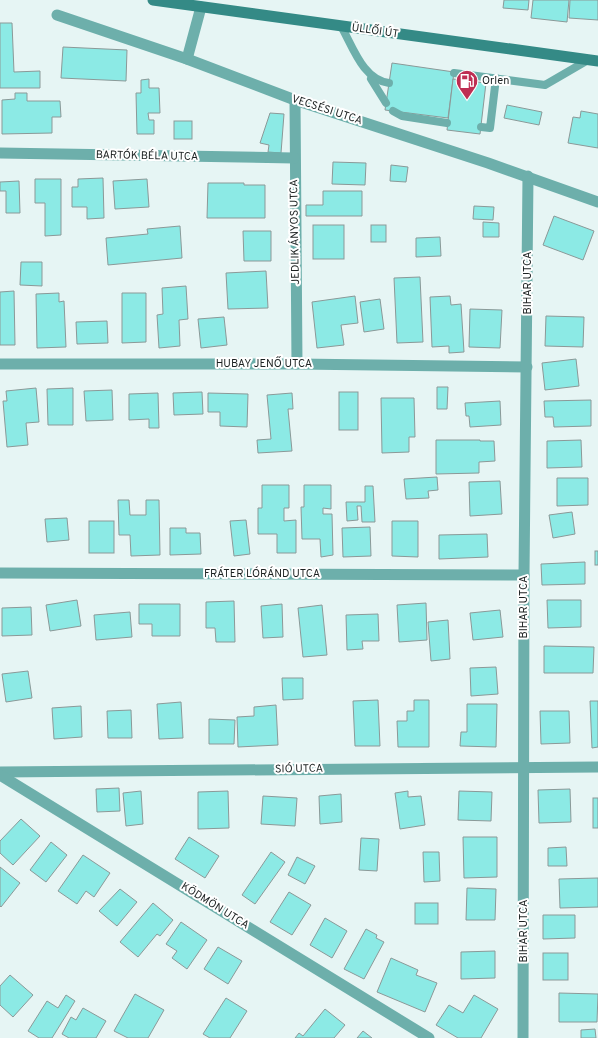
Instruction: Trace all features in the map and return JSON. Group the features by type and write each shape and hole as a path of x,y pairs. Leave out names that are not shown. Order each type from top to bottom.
{"main road":[{"name":"ÜLLŐI ÚT","path":"153,0 593,61"}],"street":[{"path":"186,59 201,7"},
{"name":"VECSÉSI UTCA","path":"56,15 186,59 295,100 528,176 598,202"},
{"name":"JEDLIK ÁNYOS UTCA","path":"295,100 294,158 297,364"},
{"name":"BARTÓK BÉLA UTCA","path":"0,153 294,158"},
{"name":"BIHAR UTCA","path":"523,1038 524,575 528,176"},
{"name":"HUBAY JENŐ UTCA","path":"0,364 297,364 527,368"},
{"name":"FRÁTER LÓRÁND UTCA","path":"0,573 524,575"},
{"name":"SIÓ UTCA","path":"0,774 598,767"},
{"name":"KÖDMÖN UTCA","path":"0,774 429,1038"}],"lane":[{"path":"341,26 386,103"},
{"path":"454,74 545,85 593,61"},
{"path":"368,73 379,82 389,83"},
{"path":"481,127 490,128 496,78"},
{"path":"393,111 402,116 447,122"}],"building":[{"path":"504,0 529,0 528,10 503,8"},
{"path":"533,0 569,0 567,22 531,18"},
{"path":"570,0 598,0 598,20 569,18"},
{"path":"0,23 12,23 14,72 40,71 40,88 0,88"},
{"path":"63,47 127,50 126,81 61,78"},
{"path":"392,63 454,72 448,118 385,110"},
{"path":"149,79 149,88 159,88 160,113 148,113 149,120 154,120 154,134 137,134 136,93 141,93 141,80"},
{"name":"Orlen","path":"453,79 486,83 480,134 447,130"},
{"path":"15,93 27,93 27,101 60,101 61,117 52,117 52,133 2,134 2,100 15,99"},
{"path":"507,105 542,112 539,125 504,118"},
{"path":"581,111 598,114 598,148 568,143 573,117 580,118"},
{"path":"270,113 284,114 281,153 268,152 269,145 260,143"},
{"path":"174,121 192,121 192,139 174,139"},
{"path":"333,162 366,163 365,185 332,184"},
{"path":"391,165 408,167 406,182 390,181"},
{"path":"103,178 104,218 87,219 87,207 72,207 72,187 78,187 78,179"},
{"path":"35,179 61,179 61,235 45,236 45,203 35,203"},
{"path":"147,179 149,207 115,209 113,181"},
{"path":"19,181 20,213 6,213 6,191 0,191 0,182"},
{"path":"208,183 244,183 244,185 265,185 265,218 207,218"},
{"path":"323,191 362,191 362,216 306,216 306,205 323,205"},
{"path":"474,206 494,207 493,220 473,219"},
{"path":"554,216 594,231 583,260 543,245"},
{"path":"483,222 499,223 499,237 483,237"},
{"path":"313,225 344,225 344,259 313,259"},
{"path":"371,225 386,225 386,242 371,242"},
{"path":"180,226 182,258 108,265 106,238 148,234 147,229"},
{"path":"243,231 271,231 271,261 244,261"},
{"path":"440,237 441,256 416,257 416,238"},
{"path":"21,262 42,262 42,286 20,285"},
{"path":"266,271 268,308 228,309 226,273"},
{"path":"420,277 423,342 397,343 394,278"},
{"path":"186,286 188,319 179,320 180,346 159,348 157,315 163,314 162,288"},
{"path":"14,291 15,345 0,345 0,292"},
{"path":"59,293 59,302 64,301 66,347 37,348 36,294"},
{"path":"122,293 146,293 146,342 122,343"},
{"path":"355,296 358,323 341,325 344,345 317,348 312,302"},
{"path":"450,296 451,305 461,304 464,352 449,353 449,346 432,347 430,297"},
{"path":"380,299 384,329 364,332 360,302"},
{"path":"470,309 502,310 500,348 469,347"},
{"path":"546,316 584,317 583,347 545,346"},
{"path":"224,317 227,345 201,348 198,319"},
{"path":"107,321 108,343 77,344 76,322"},
{"path":"576,359 579,386 545,390 542,363"},
{"path":"437,387 448,387 447,409 437,409"},
{"path":"36,388 39,422 26,423 28,445 7,447 3,401 7,401 6,391"},
{"path":"73,388 73,425 48,425 47,389"},
{"path":"112,390 113,420 86,421 84,391"},
{"path":"202,392 203,414 174,415 173,393"},
{"path":"339,392 358,392 358,430 339,430"},
{"path":"158,393 159,428 149,428 149,419 129,420 129,394"},
{"path":"208,393 248,394 247,427 220,426 220,412 208,412"},
{"path":"292,393 293,409 288,409 292,451 258,453 257,440 271,439 267,395"},
{"path":"381,398 414,398 415,437 409,437 409,452 382,453"},
{"path":"591,400 591,426 554,427 553,417 545,417 544,401"},
{"path":"500,401 501,425 470,427 469,416 466,416 465,403"},
{"path":"436,440 494,441 495,461 479,462 479,473 436,474"},
{"path":"581,440 582,467 547,468 547,441"},
{"path":"437,477 438,490 428,491 429,498 406,499 404,479"},
{"path":"557,478 588,478 588,505 557,506"},
{"path":"500,481 502,514 470,516 469,482"},
{"path":"262,485 289,485 289,508 284,508 284,521 296,520 296,553 277,553 277,534 258,534 258,508 262,508"},
{"path":"304,485 331,485 331,509 323,508 323,514 332,514 333,555 321,557 320,539 302,539 301,507 304,507"},
{"path":"365,486 373,486 375,522 362,522 361,506 357,506 358,520 347,521 346,502 365,502"},
{"path":"118,500 129,500 130,515 146,515 146,500 159,500 160,555 131,556 130,535 119,535"},
{"path":"572,512 575,534 553,538 549,515"},
{"path":"67,518 69,540 47,542 45,519"},
{"path":"246,520 250,554 234,556 230,521"},
{"path":"89,521 114,521 114,553 89,553"},
{"path":"392,521 418,521 418,557 392,556"},
{"path":"370,527 371,556 343,557 342,528"},
{"path":"170,528 186,528 186,533 200,533 201,554 170,555"},
{"path":"487,534 488,557 439,559 439,535"},
{"path":"595,551 598,551 598,565 595,565"},
{"path":"585,562 585,584 542,585 541,564"},
{"path":"77,600 81,626 50,631 46,605"},
{"path":"547,600 581,600 581,627 548,628"},
{"path":"234,601 235,642 216,642 215,628 206,628 206,602"},
{"path":"426,603 427,640 399,642 397,605"},
{"path":"139,604 180,604 180,636 152,636 152,624 139,624"},
{"path":"282,604 283,637 263,638 261,606"},
{"path":"322,605 327,655 303,657 298,608"},
{"path":"31,607 32,635 2,636 2,608"},
{"path":"500,610 503,637 473,640 470,613"},
{"path":"130,612 132,637 96,640 94,615"},
{"path":"378,614 379,641 362,641 363,649 347,650 346,615"},
{"path":"448,620 450,659 431,661 428,622"},
{"path":"544,646 594,647 593,673 544,673"},
{"path":"496,667 498,694 471,696 470,668"},
{"path":"28,671 32,698 6,702 2,674"},
{"path":"282,678 303,678 303,699 283,700"},
{"path":"378,700 380,746 355,746 353,701"},
{"path":"414,700 429,700 429,747 398,747 397,721 407,721 407,711 414,711"},
{"path":"590,701 598,701 598,747 592,748"},
{"path":"181,702 183,738 159,739 157,704"},
{"path":"467,704 497,704 496,747 460,746 461,732 467,732"},
{"path":"276,705 278,745 238,747 237,717 254,716 254,707"},
{"path":"81,706 82,737 54,739 52,708"},
{"path":"131,710 132,738 108,738 107,711"},
{"path":"540,711 569,711 570,743 541,744"},
{"path":"209,719 235,720 234,744 209,744"},
{"path":"119,788 120,811 97,812 96,789"},
{"path":"570,789 571,822 539,823 538,790"},
{"path":"141,791 143,824 126,826 123,793"},
{"path":"228,791 229,828 198,829 198,792"},
{"path":"408,791 408,797 421,796 425,825 400,829 395,793"},
{"path":"459,791 492,792 491,821 458,820"},
{"path":"341,794 342,822 320,824 319,796"},
{"path":"263,796 297,798 295,826 261,824"},
{"path":"593,798 598,798 598,828 593,828"},
{"path":"21,819 40,836 13,865 0,853 0,841"},
{"path":"189,837 219,856 205,878 175,859"},
{"path":"463,837 497,837 497,877 464,878"},
{"path":"361,838 379,839 377,871 359,870"},
{"path":"51,842 67,855 46,882 30,870"},
{"path":"566,847 567,866 548,866 548,848"},
{"path":"271,852 285,862 255,904 242,895"},
{"path":"423,852 439,852 440,881 424,882"},
{"path":"83,855 110,873 94,897 86,891 77,904 58,891"},
{"path":"297,857 315,866 305,884 288,875"},
{"path":"0,867 20,883 1,907 0,906"},
{"path":"598,878 598,907 560,908 559,879"},
{"path":"467,888 496,889 495,920 466,920"},
{"path":"120,889 137,902 117,926 99,911"},
{"path":"289,892 311,905 292,935 270,922"},
{"path":"153,903 173,920 160,936 157,934 138,957 120,942"},
{"path":"415,903 438,903 438,924 415,924"},
{"path":"543,915 575,915 575,938 543,939"},
{"path":"325,918 347,931 332,958 310,945"},
{"path":"181,922 207,940 187,969 172,958 177,951 166,944"},
{"path":"366,929 377,935 376,938 384,942 364,979 344,969"},
{"path":"218,947 242,961 228,984 204,969"},
{"path":"495,951 495,978 461,979 461,952"},
{"path":"543,953 568,953 568,980 543,980"},
{"path":"391,958 418,970 416,975 437,983 425,1012 377,992"},
{"path":"10,975 33,995 13,1017 0,1005 0,986"},
{"path":"559,993 598,994 597,1022 559,1022"},
{"path":"135,994 164,1010 148,1038 128,1038 114,1031"},
{"path":"66,995 75,1001 52,1038 39,1038 28,1031 47,1001 58,1008"},
{"path":"474,995 498,1009 481,1038 458,1038 436,1025 449,1005 463,1013"},
{"path":"226,998 247,1011 230,1038 210,1038 203,1034"},
{"path":"83,1008 106,1021 96,1038 69,1038 62,1034 71,1017 76,1020"},
{"path":"325,1009 345,1025 334,1038 295,1038 299,1033 303,1036"},
{"path":"595,1029 596,1038 581,1038 581,1030"},
{"path":"363,1031 372,1038 357,1038"}],"place":[{"name":"Orlen","path":"467,100"}]}
